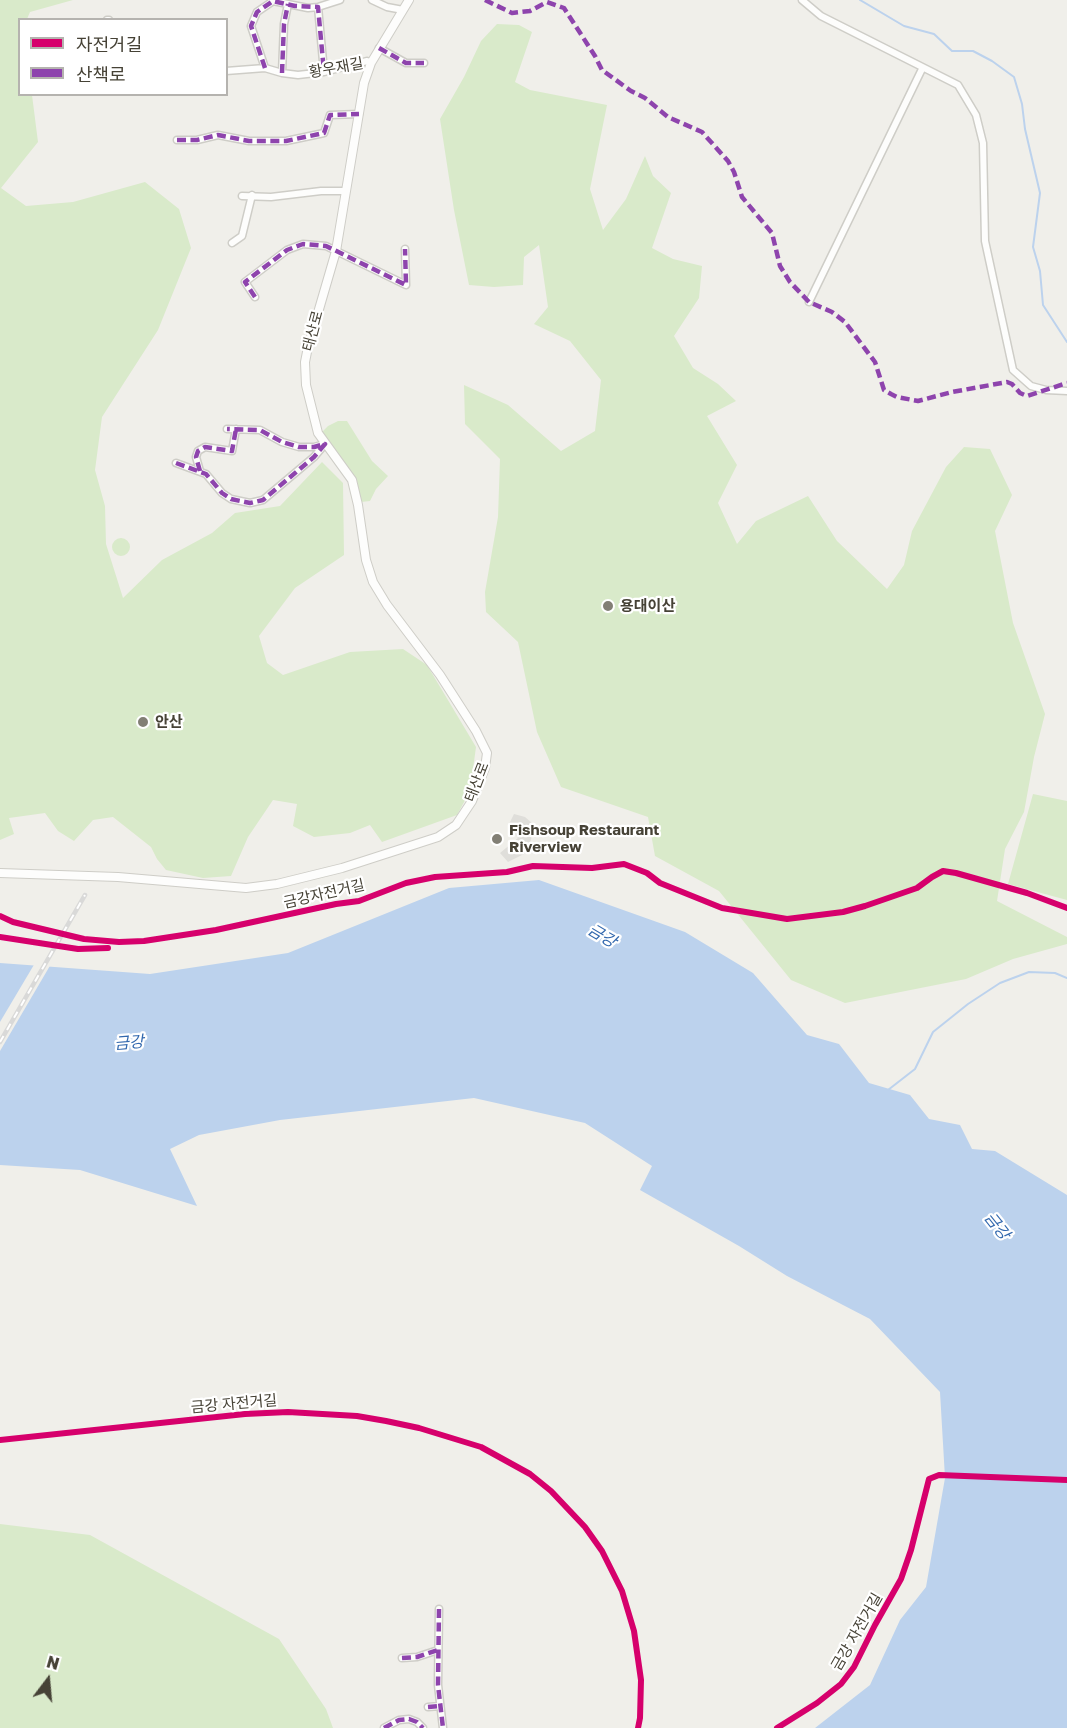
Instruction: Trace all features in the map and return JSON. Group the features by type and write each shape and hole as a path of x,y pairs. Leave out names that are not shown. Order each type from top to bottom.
{"street":[{"path":"265,68 251,26 257,12 273,1 318,8 340,0"},
{"path":"372,0 387,7 403,10"},
{"name":"태산로","path":"0,873 118,877 246,888 277,884 342,868 438,837 456,825 472,801 485,768 487,753 476,731 440,675 387,605 373,582 366,560 352,480 318,433 306,385 305,362 336,251 364,83 370,63 409,0"},
{"path":"802,0 821,16 922,69 958,85 976,115 983,143 985,241 1013,370 1030,386 1046,390 1067,391"},
{"path":"282,73 284,24 288,4"},
{"path":"318,8 324,72"},
{"path":"379,48 406,63 424,63"},
{"name":"황우재길","path":"228,71 265,68 298,75 324,72 367,61 370,63"},
{"path":"809,302 922,69"},
{"path":"177,140 197,140 218,135 249,141 286,141 324,133 330,115 359,114"},
{"path":"242,196 346,191"},
{"path":"232,243 242,236 252,195"},
{"path":"255,297 245,282 287,250 303,244 326,246 406,285 405,249"},
{"path":"227,429 260,430 282,442 299,447 325,444"},
{"path":"200,471 196,457 198,451 205,447 232,451 236,429"},
{"path":"176,463 200,471 214,481 222,493 231,499 250,503 263,500 314,457 325,444"},
{"path":"439,1609 438,1650 443,1728"},
{"path":"402,1658 417,1657 438,1650"},
{"path":"428,1707 440,1706"},
{"path":"384,1728 399,1720 409,1719 417,1722 423,1728"}],"green space":[{"path":"0,0 73,0 30,12 27,18 18,18 18,96 32,96 38,142 1,188 26,206 73,202 145,182 179,209 191,248 158,330 102,417 95,470 105,506 106,544 123,598 162,560 212,533 235,513 280,506 322,462 343,483 344,555 295,588 259,636 267,663 283,675 350,652 403,649 427,665 476,747 470,791 457,815 382,842 370,825 350,833 314,837 293,826 297,804 273,800 248,837 231,876 203,878 166,870 151,847 113,817 93,820 74,841 58,831 45,813 9,818 14,834 0,840"},
{"path":"497,24 519,25 532,32 515,82 530,90 607,105 590,189 603,230 626,199 645,156 653,176 671,193 652,248 673,259 702,266 699,298 674,336 693,368 718,384 736,401 707,416 737,465 718,503 737,544 756,521 808,496 837,541 887,589 904,565 912,531 946,467 964,447 990,449 1012,495 995,531 1013,623 1045,714 1024,812 1005,849 997,901 1067,937 1067,944 1013,959 966,979 845,1003 791,980 719,891 655,856 648,817 561,787 537,732 518,642 486,612 485,592 498,517 500,459 465,424 464,385 508,405 561,451 595,431 601,380 570,341 534,324 548,307 539,245 524,257 523,285 494,287 469,285 454,210 440,119 481,41"},
{"path":"338,421 347,421 372,461 388,476 376,489 370,501 361,502 357,483 321,433"},
{"path":"121,538 127,541 130,547 127,553 121,556 115,553 112,547 115,541"},
{"path":"1033,794 1067,801 1067,900 1008,884"},
{"path":"0,1524 90,1535 279,1639 326,1709 333,1728 0,1728"}],"shaded area":[{"path":"514,814 525,817 532,823 533,831 528,852 508,862 500,853 518,838 509,824"}],"water":[{"name":"금강","path":"539,880 685,932 753,973 807,1035 839,1044 869,1083 910,1095 929,1119 960,1125 972,1149 995,1151 1067,1195 1067,1728 815,1728 870,1685 900,1620 926,1587 945,1478 940,1392 870,1319 787,1276 640,1190 652,1166 585,1123 474,1098 280,1120 199,1135 170,1149 197,1206 80,1170 0,1165 0,963 150,974 288,953 449,888"}],"pier":[{"path":"35,963 51,964 0,1051 0,1022"}],"waterway":[{"path":"860,0 904,26 934,34 952,51 973,51 1014,77 1022,104 1025,129 1040,193 1033,247 1040,271 1043,305 1067,342"},
{"path":"888,1090 915,1069 933,1032 968,1004 1000,983 1029,972 1055,973 1067,978"}],"railway":[{"path":"0,1042 85,895"}],"marked path":[{"path":"485,0 512,13 530,11 547,2 564,8 602,70 645,98 668,117 702,132 728,161 742,197 772,233 780,266 790,282 809,302 832,312 845,322 875,362 884,390 897,397 918,401 1007,382 1027,396 1067,383"},
{"path":"265,68 251,26 257,12 273,1 295,6 318,7 324,72"},
{"path":"282,73 284,24 288,4"},
{"path":"379,48 406,63 424,63"},
{"path":"177,140 197,140 218,135 249,141 286,141 324,133 330,115 359,114"},
{"path":"255,297 245,282 287,250 303,244 326,246 406,285 405,249"},
{"path":"176,463 206,474 222,493 231,499 250,503 263,500 314,457 325,444 299,447 282,442 260,430 227,429"},
{"path":"200,471 196,457 198,451 205,447 232,451 236,429"},
{"path":"439,1609 438,1685 443,1728"},
{"path":"402,1658 417,1657 438,1650"},
{"path":"428,1707 440,1706"},
{"path":"384,1728 399,1720 409,1719 417,1722 423,1728"}],"cycle path":[{"name":"금강자전거길","path":"0,916 13,922 84,939 119,942 144,941 216,930 359,901 406,883 435,877 507,872 533,866 592,868 624,864 647,873 660,883 722,908 787,919 843,912 865,906 917,888 943,871 1027,893 1067,908"},
{"path":"0,937 78,949 108,948"},
{"name":"금강 자전거길","path":"0,1440 245,1414 288,1412 357,1416 386,1421 419,1428 481,1447 530,1474 551,1491 585,1527 602,1551 622,1591 634,1631 641,1680 638,1728"},
{"name":"금강 자전거길","path":"777,1728 817,1703 841,1684 854,1667 901,1579 911,1550 929,1479 939,1475 1067,1480"}],"place":[{"name":"용대이산","path":"608,606"},
{"name":"안산","path":"143,722"},
{"name":"Fishsoup Restaurant Riverview","path":"497,839"}]}
